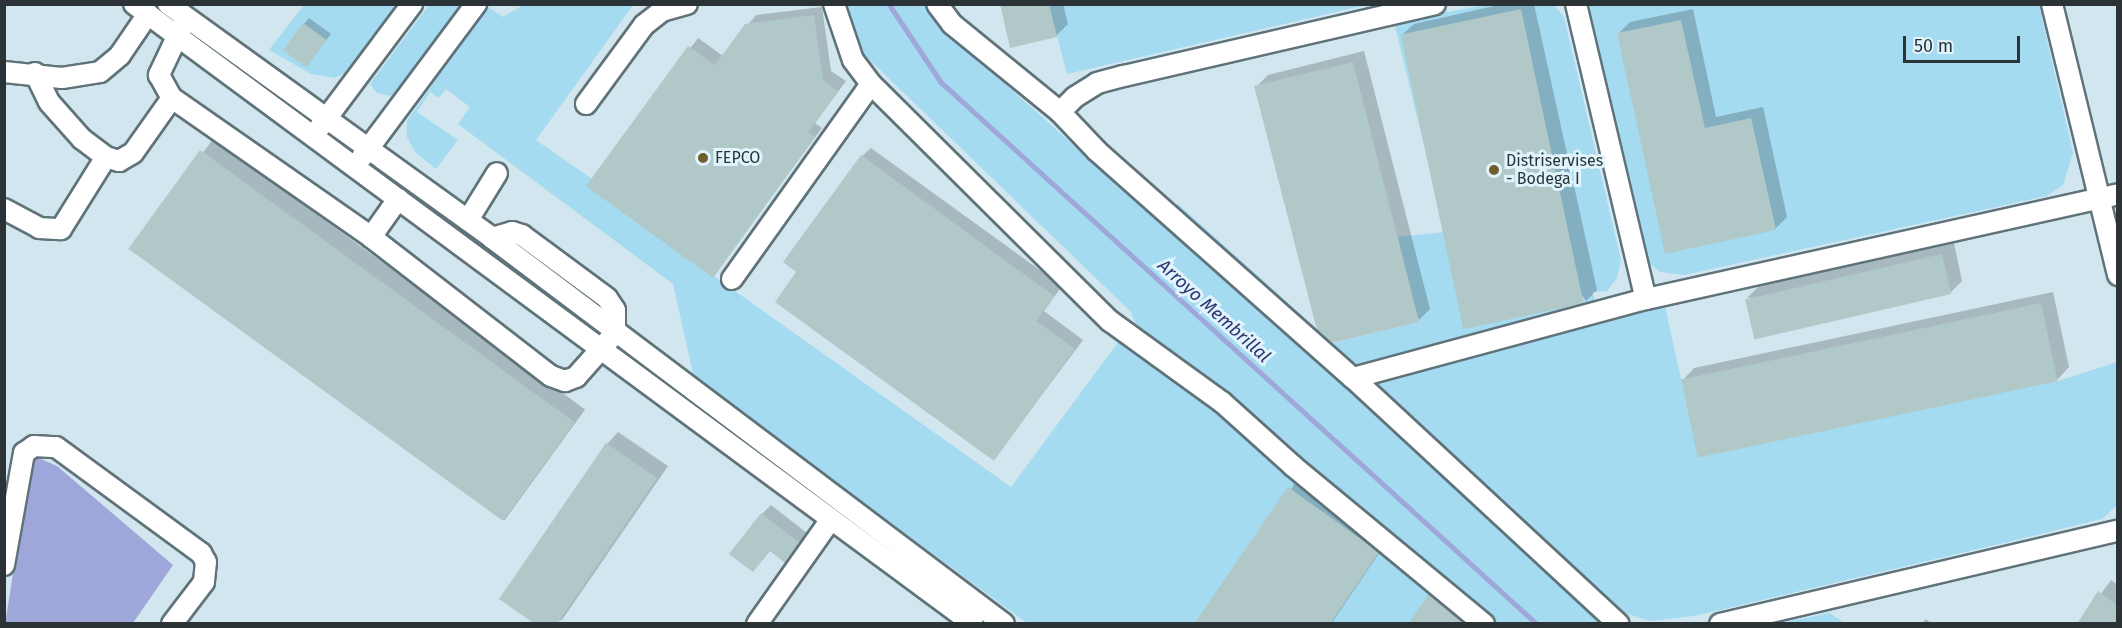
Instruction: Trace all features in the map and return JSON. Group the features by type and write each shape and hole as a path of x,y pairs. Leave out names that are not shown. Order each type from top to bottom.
{"street":[{"path":"168,4 182,25 355,167 973,624"},
{"path":"314,135 412,4"},
{"path":"355,167 476,4"},
{"path":"586,104 644,25 662,10 687,4"},
{"path":"834,4 853,60 871,84 1110,321 1222,402 1293,466 1484,624"},
{"path":"937,4 952,24 1060,112 1097,151 1353,378 1620,624"},
{"path":"1060,112 1074,97 1097,84 1124,76 1435,4"},
{"path":"1576,4 1646,299"},
{"path":"2052,4 2097,198 2118,274"},
{"path":"4,72 35,72 62,78 100,72 120,55 141,9 182,25 328,117 1004,624"},
{"path":"182,25 159,75 172,98 371,237 551,376 565,381 576,377 615,333"},
{"path":"35,72 49,102 82,139 106,158 119,161 133,153 172,98"},
{"path":"732,279 871,84"},
{"path":"4,208 39,228 61,229 106,158"},
{"path":"468,220 497,173"},
{"path":"1353,378 1646,299 2118,194"},
{"path":"371,237 398,199"},
{"path":"4,565 24,453 34,446 56,447 201,553 207,562 204,582 172,624"},
{"path":"757,624 831,519"},
{"path":"1720,624 1750,619 2118,531"}],"shaded area":[{"path":"304,5 404,5 356,67 335,78 311,74 269,50"},
{"path":"429,5 463,5 391,96 377,93 370,84"},
{"path":"523,5 633,5 536,140 592,179 587,186 1011,487 1122,337 1139,332 1131,312 853,44 844,5 929,5 941,27 1149,212 1178,204 1316,328 1321,346 1419,322 1398,237 1445,232 1394,22 1485,5 1554,5 1564,17 1621,260 1617,278 1607,291 1592,292 1602,318 1665,306 1698,457 2058,381 2117,362 2117,505 2102,519 1694,616 1649,621 1623,612 1612,624 1027,623 694,378 673,284 458,124 470,107 446,89 439,98 430,92 417,112 458,140 436,169 415,152 407,137 407,121 487,6 503,17"},
{"path":"1049,5 1366,5 1067,74"},
{"path":"1588,5 2039,5 2073,153 2063,185 2047,196 1684,275 1660,272 1641,257"},
{"path":"32,455 57,466 173,565 133,623 5,624"},
{"path":"1830,613 1844,623 1781,623"}],"building":[{"path":"1000,4 1049,4 1057,37 1010,48"},
{"name":"Distriservises - Bodega I","path":"1521,9 1584,303 1463,329 1401,35"},
{"name":"FEPCO","path":"814,15 823,80 838,91 808,132 815,137 713,278 586,186 688,46 715,65 745,24"},
{"path":"1681,20 1705,128 1751,118 1776,230 1665,254 1617,33"},
{"path":"303,23 326,40 306,68 283,51"},
{"path":"1353,62 1419,322 1332,343 1317,330 1254,86"},
{"path":"200,150 575,422 503,521 128,249"},
{"path":"861,155 1054,296 1036,321 1075,349 994,461 775,302 796,272 783,262"},
{"path":"1942,254 1951,294 1754,339 1745,299"},
{"path":"2041,303 2058,381 1698,458 1681,380"},
{"path":"606,443 657,478 557,624 535,624 499,599"},
{"path":"1288,487 1379,552 1330,624 1194,624"},
{"path":"761,513 800,543 785,563 770,551 753,572 729,554"},
{"path":"2098,591 2118,606 2118,624 2077,624"},
{"path":"1429,594 1465,624 1408,624"}],"waterway":[{"name":"Arroyo Membrillal","path":"889,4 941,82 1537,624"}],"place":[{"name":"FEPCO","path":"703,158"},
{"name":"Distriservises - Bodega I","path":"1494,170"}]}
